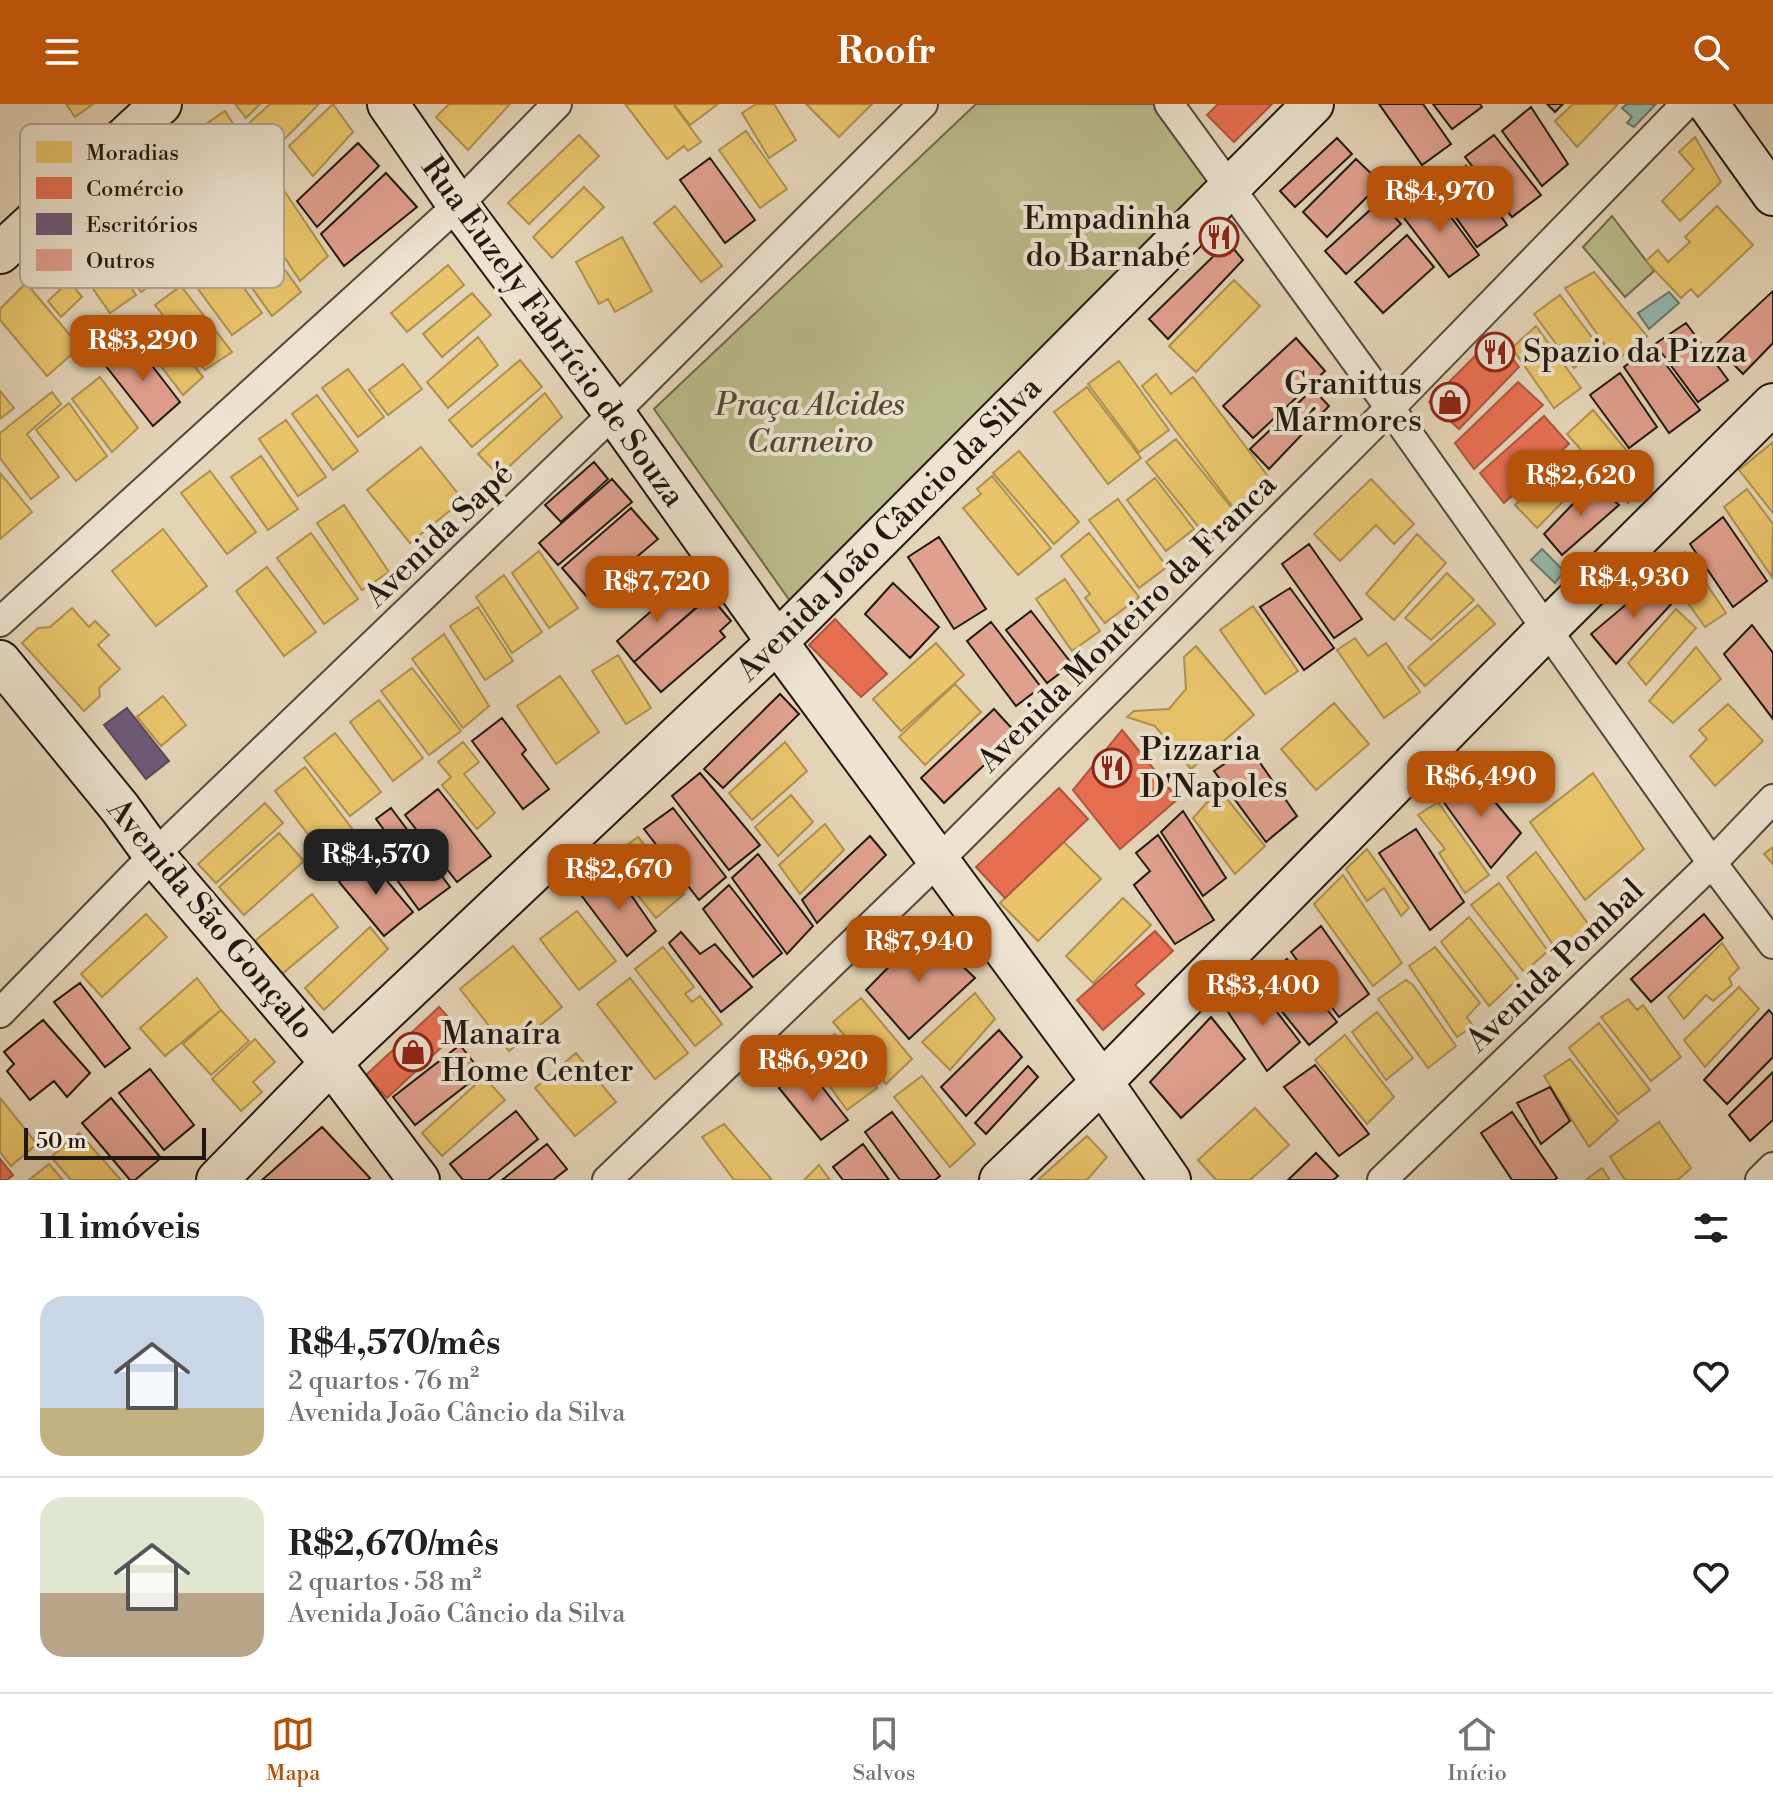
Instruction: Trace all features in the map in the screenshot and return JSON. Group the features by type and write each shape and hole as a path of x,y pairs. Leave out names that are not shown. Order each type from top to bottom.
{"main road":[{"path":"139,124 161,104"},
{"name":"Rua Euzely Fabrício de Souza","path":"388,104 458,205 614,413 777,642 1102,1082 1170,1180"},
{"name":"Avenida João Câncio da Silva","path":"217,1180 331,1063 777,642 1313,104"},
{"path":"1708,104 1773,195"},
{"path":"0,253 20,234"},
{"path":"1000,1180 1102,1082 1773,404"},
{"name":"Avenida São Gonçalo","path":"0,661 120,808 154,855 331,1063 419,1180"}],"street":[{"path":"0,622 458,205 557,104"},
{"name":"Avenida Sapé","path":"0,1013 154,855 614,413 923,104"},
{"path":"1169,104 1773,944"},
{"name":"Avenida Monteiro da Franca","path":"607,1180 939,860 1390,408 1686,104"},
{"name":"Avenida Pombal","path":"1382,1180 1712,863 1773,799"},
{"path":"1760,1180 1773,1167"}],"green space":[{"name":"Praça Alcides Carneiro","path":"976,104 1174,104 1223,176 795,608 654,409"},
{"path":"1612,216 1654,271 1625,297 1583,247"}],"water":[{"path":"1627,104 1656,104 1634,127 1627,123 1632,117 1622,108"},
{"path":"1669,292 1679,303 1649,329 1638,313"},
{"path":"1542,549 1564,571 1555,583 1531,560"}],"building: Moradias":[{"path":"66,104 93,104 75,117"},
{"path":"235,104 260,104 246,118"},
{"path":"270,104 319,104 284,140 284,124 248,124"},
{"path":"333,104 353,132 313,176 289,146"},
{"path":"449,104 510,104 468,150 436,117"},
{"path":"625,104 673,104 701,142 688,151 684,146 667,159"},
{"path":"674,104 718,104 690,125"},
{"path":"756,104 774,104 796,140 769,158 742,113"},
{"path":"806,104 872,104 839,137"},
{"path":"1573,104 1618,104 1577,147 1555,121"},
{"path":"225,111 233,124 206,124"},
{"path":"746,131 787,189 760,208 719,150"},
{"path":"579,135 599,156 529,224 508,203"},
{"path":"1695,137 1721,182 1680,221 1662,201 1694,169 1679,152"},
{"path":"584,187 604,207 552,258 533,237"},
{"path":"284,193 328,256 300,281 284,256"},
{"path":"675,206 722,266 701,282 654,223"},
{"path":"1717,206 1753,245 1698,297 1691,289 1681,298 1646,261 1658,250 1668,262 1690,242 1685,237"},
{"path":"622,237 652,291 615,312 608,299 599,304 576,262"},
{"path":"448,265 464,285 407,332 391,313"},
{"path":"284,269 301,292 272,316 252,288 284,288"},
{"path":"1594,272 1647,336 1616,361 1565,288"},
{"path":"1234,280 1260,306 1196,372 1169,346"},
{"path":"21,288 30,288 80,347 47,376 0,320 0,309"},
{"path":"62,288 75,288 82,297 61,317 48,301"},
{"path":"92,288 131,288 136,295 110,313"},
{"path":"183,288 232,352 205,370 155,305"},
{"path":"197,288 244,288 262,313 232,335"},
{"path":"472,293 491,315 442,357 423,334"},
{"path":"1560,295 1600,348 1574,368 1534,314"},
{"path":"154,316 203,377 183,395 134,331"},
{"path":"1536,326 1581,388 1554,408 1512,348"},
{"path":"478,337 498,365 448,408 427,382"},
{"path":"520,360 542,387 472,447 449,420"},
{"path":"1119,361 1169,430 1139,452 1088,384"},
{"path":"403,364 422,389 388,415 369,390"},
{"path":"348,369 384,417 358,437 322,388"},
{"path":"1156,374 1171,394 1193,377 1270,479 1233,507 1142,386"},
{"path":"100,377 138,428 112,452 72,399"},
{"path":"1087,387 1141,458 1108,484 1054,412"},
{"path":"0,391 14,408 0,419"},
{"path":"52,392 61,404 27,434 59,477 31,499 0,458 0,433"},
{"path":"545,393 562,417 499,476 478,454"},
{"path":"317,395 358,451 333,470 292,414"},
{"path":"69,403 107,456 76,481 36,430"},
{"path":"1593,410 1647,475 1628,503 1567,434"},
{"path":"286,420 326,477 298,496 259,439"},
{"path":"1176,439 1239,517 1210,541 1146,462"},
{"path":"1773,442 1773,513 1739,470"},
{"path":"421,447 463,500 410,543 367,490"},
{"path":"1019,451 1079,522 1054,544 993,473"},
{"path":"1571,454 1588,476 1537,528 1515,505"},
{"path":"261,456 298,509 268,530 231,477"},
{"path":"210,471 256,532 227,554 181,493"},
{"path":"0,473 32,512 0,539"},
{"path":"992,476 1051,548 1018,575 963,508 981,494 977,489"},
{"path":"1155,478 1194,529 1166,551 1127,500"},
{"path":"1371,479 1414,524 1394,544 1376,525 1340,561 1314,534"},
{"path":"1747,489 1773,524 1772,577 1724,507"},
{"path":"1118,499 1167,567 1139,588 1089,520"},
{"path":"344,505 389,572 362,590 317,523"},
{"path":"163,529 207,586 156,626 112,571"},
{"path":"311,533 358,599 324,624 277,558"},
{"path":"1089,533 1139,597 1105,623 1085,598 1090,594 1061,556"},
{"path":"1417,534 1446,563 1394,620 1366,594"},
{"path":"539,551 578,608 549,628 512,573"},
{"path":"1685,552 1726,613 1705,627 1662,567"},
{"path":"267,567 316,632 284,656 236,591"},
{"path":"1447,573 1474,600 1431,640 1405,618"},
{"path":"504,575 542,632 512,653 476,597"},
{"path":"1065,579 1100,631 1072,651 1036,599"},
{"path":"1478,605 1495,624 1425,686 1408,667"},
{"path":"1253,606 1298,671 1265,694 1220,630"},
{"path":"478,607 513,661 485,680 450,626"},
{"path":"72,608 89,627 95,621 109,635 98,645 120,669 99,688 100,696 84,711 22,643 38,628 50,627"},
{"path":"1676,609 1696,628 1646,685 1628,663"},
{"path":"444,634 489,706 463,728 412,659"},
{"path":"1355,638 1368,656 1386,643 1420,692 1384,718 1337,650"},
{"path":"936,643 964,675 901,731 873,699"},
{"path":"1196,646 1254,715 1191,769 1155,726 1127,717 1134,711 1169,709 1186,689 1184,657"},
{"path":"1696,647 1721,679 1673,723 1649,701"},
{"path":"618,655 651,708 626,724 592,671"},
{"path":"412,668 461,731 429,755 381,691"},
{"path":"560,676 599,732 556,764 517,706"},
{"path":"955,684 981,712 925,765 899,737"},
{"path":"163,696 186,725 161,746 137,717"},
{"path":"379,700 423,758 393,781 350,722"},
{"path":"1334,703 1369,744 1316,790 1281,749"},
{"path":"1728,704 1763,741 1715,786 1690,756 1707,739 1699,730"},
{"path":"335,733 381,792 350,816 304,758"},
{"path":"463,742 479,762 464,774 495,813 477,829 442,785 451,777 438,762"},
{"path":"785,742 807,771 752,820 729,793"},
{"path":"305,767 357,835 326,858 275,791"},
{"path":"1593,773 1644,849 1585,900 1530,822"},
{"path":"1219,789 1265,846 1235,874 1193,818"},
{"path":"791,795 813,822 778,856 755,827"},
{"path":"1438,802 1489,875 1465,893 1439,853 1445,849 1418,815"},
{"path":"265,803 283,823 216,883 198,864"},
{"path":"825,824 844,850 800,894 779,865"},
{"path":"279,833 304,861 244,915 219,887"},
{"path":"638,837 684,894 656,918 609,859"},
{"path":"1063,841 1101,879 1038,941 1000,903"},
{"path":"1773,847 1773,864 1764,854"},
{"path":"1367,849 1409,908 1401,916 1384,888 1367,901 1346,869"},
{"path":"1536,852 1589,925 1558,952 1507,877"},
{"path":"1343,875 1402,963 1373,986 1314,904"},
{"path":"1499,883 1548,951 1524,972 1471,905"},
{"path":"312,894 338,927 282,974 255,941"},
{"path":"1123,898 1151,925 1093,983 1066,956"},
{"path":"577,911 616,961 579,990 540,939"},
{"path":"146,914 167,937 102,997 81,974"},
{"path":"1469,917 1518,979 1489,1006 1441,942"},
{"path":"370,927 388,949 324,1010 305,988"},
{"path":"1722,943 1739,968 1729,978 1732,985 1713,1001 1706,995 1684,1019 1668,997"},
{"path":"513,946 562,1007 509,1051 460,989"},
{"path":"663,947 694,987 685,994 692,1002 700,996 722,1024 695,1046 635,969"},
{"path":"1435,947 1480,1003 1467,1017 1473,1026 1457,1037 1409,966"},
{"path":"197,978 221,1010 165,1056 140,1028"},
{"path":"630,978 688,1053 655,1079 597,1004"},
{"path":"1406,980 1413,985 1456,1046 1428,1068 1378,999"},
{"path":"1739,987 1759,1009 1705,1067 1684,1040"},
{"path":"975,993 995,1019 950,1070 922,1042"},
{"path":"861,998 912,1059 886,1084 833,1022"},
{"path":"1628,999 1637,1010 1643,1005 1681,1057 1651,1081 1601,1017"},
{"path":"221,1010 249,1041 211,1075 183,1044"},
{"path":"1377,1012 1413,1058 1386,1080 1352,1032"},
{"path":"1599,1023 1650,1090 1618,1114 1569,1048"},
{"path":"835,1034 877,1088 847,1110 807,1055"},
{"path":"1345,1035 1394,1097 1367,1124 1315,1060"},
{"path":"255,1039 275,1062 253,1082 262,1092 241,1111 212,1079"},
{"path":"576,1053 616,1102 575,1136 535,1088"},
{"path":"1570,1059 1618,1121 1589,1147 1544,1076"},
{"path":"922,1076 975,1144 950,1167 894,1097"},
{"path":"484,1077 505,1100 442,1156 422,1133"},
{"path":"0,1098 37,1144 11,1166 0,1152"},
{"path":"1255,1108 1289,1145 1250,1180 1216,1180 1198,1160"},
{"path":"1659,1122 1691,1168 1678,1180 1625,1180 1610,1157"},
{"path":"724,1124 772,1180 734,1180 702,1137"},
{"path":"79,1133 121,1180 71,1180 51,1157"},
{"path":"1087,1136 1107,1157 1087,1180 1038,1180"},
{"path":"49,1164 63,1180 29,1180"},
{"path":"819,1165 830,1180 804,1180"},
{"path":"1602,1168 1610,1180 1586,1180"}],"building: Comércio":[{"path":"1218,104 1272,104 1234,142 1207,115"},
{"path":"1495,336 1519,367 1459,429 1429,402"},
{"path":"1518,382 1543,405 1474,469 1455,443"},
{"path":"1544,416 1569,444 1504,503 1480,473"},
{"path":"835,619 887,674 861,697 809,645"},
{"path":"1122,730 1178,799 1120,849 1073,790"},
{"path":"1059,788 1088,819 1005,898 976,867"},
{"path":"1155,931 1173,951 1135,985 1144,994 1103,1030 1077,1000"},
{"name":"Manaíra Home Center","path":"439,1007 460,1030 387,1098 366,1075"},
{"path":"0,1159 13,1175 7,1180 0,1180"}],"building: Escritórios":[{"path":"127,708 169,761 146,779 104,725"}],"building: Outros":[{"path":"1379,104 1423,104 1451,144 1422,165"},
{"path":"1433,104 1480,104 1482,107 1452,129"},
{"path":"1547,104 1563,104 1555,112"},
{"path":"1531,107 1568,164 1542,186 1502,131"},
{"path":"1494,135 1541,195 1512,217 1465,157"},
{"path":"1337,138 1352,154 1295,207 1280,191"},
{"path":"358,143 379,166 317,227 297,201"},
{"path":"710,158 755,220 725,243 680,180"},
{"path":"1356,159 1381,183 1327,237 1303,212"},
{"path":"1466,166 1507,225 1477,247 1435,188"},
{"path":"386,173 417,207 344,266 321,234"},
{"path":"1431,190 1479,255 1449,277 1401,214"},
{"path":"1380,201 1401,224 1346,274 1325,251"},
{"path":"1407,235 1434,267 1383,313 1355,282"},
{"path":"1228,242 1243,260 1168,339 1149,319"},
{"path":"1773,291 1773,343 1743,374 1715,345"},
{"path":"1686,323 1728,380 1698,402 1655,344"},
{"path":"1296,338 1325,371 1253,438 1223,406"},
{"path":"133,341 180,402 153,426 105,365"},
{"path":"1652,346 1700,410 1669,433 1624,367"},
{"path":"1620,373 1657,427 1629,448 1590,395"},
{"path":"1313,389 1329,406 1269,469 1250,449"},
{"path":"594,462 608,479 561,522 545,505"},
{"path":"612,479 632,502 558,565 539,543"},
{"path":"1594,482 1619,505 1562,555 1544,534"},
{"path":"631,508 658,539 588,598 562,568"},
{"path":"1723,517 1767,581 1733,607 1690,544"},
{"path":"939,537 986,609 954,629 908,557"},
{"path":"1309,544 1362,619 1334,638 1282,564"},
{"path":"1660,576 1676,599 1616,664 1591,634"},
{"path":"893,583 939,627 910,658 865,614"},
{"path":"680,586 698,606 634,662 617,641"},
{"path":"1290,588 1334,648 1304,670 1260,607"},
{"path":"710,596 731,621 720,631 725,637 661,692 634,662"},
{"path":"1031,611 1072,664 1047,683 1006,630"},
{"path":"991,622 1041,687 1016,706 967,641"},
{"path":"1752,625 1773,653 1773,719 1724,654"},
{"path":"780,694 799,714 723,788 704,769"},
{"path":"994,709 1017,734 944,803 921,778"},
{"path":"502,718 526,750 522,754 549,789 523,809 472,741"},
{"path":"1249,747 1297,816 1266,842 1214,771"},
{"path":"1470,772 1521,833 1491,868 1440,797"},
{"path":"700,773 760,845 729,870 672,796"},
{"path":"438,789 491,856 457,882 405,815"},
{"path":"391,808 450,887 419,910 375,850 390,838 376,819"},
{"path":"673,808 726,877 699,900 644,829"},
{"path":"1183,811 1226,878 1203,896 1161,832"},
{"path":"1416,829 1464,902 1430,930 1379,853"},
{"path":"1158,835 1214,920 1175,944 1134,885 1150,871 1136,853"},
{"path":"870,836 886,855 817,923 802,900"},
{"path":"758,854 813,926 787,954 732,878"},
{"path":"368,858 413,912 384,936 339,882"},
{"path":"613,869 656,931 627,956 581,895"},
{"path":"729,885 782,953 753,977 703,909"},
{"path":"1704,914 1723,938 1651,1002 1631,979"},
{"path":"1321,926 1369,994 1339,1017 1291,952"},
{"path":"925,930 975,978 909,1039 866,990"},
{"path":"681,932 700,954 715,944 752,987 721,1012 669,943"},
{"path":"1287,959 1337,1022 1309,1045 1259,983"},
{"path":"80,983 130,1048 105,1067 54,1002"},
{"path":"1257,986 1300,1042 1267,1071 1228,1012"},
{"path":"1769,1010 1773,1015 1773,1057 1727,1104 1704,1080"},
{"path":"1211,1017 1245,1059 1181,1118 1150,1082"},
{"path":"43,1020 90,1073 67,1097 54,1081 30,1100 7,1071 14,1064 4,1052"},
{"path":"999,1030 1022,1057 966,1116 941,1087"},
{"path":"460,1045 482,1073 415,1125 393,1097"},
{"path":"804,1064 848,1120 821,1140 779,1088"},
{"path":"1315,1065 1369,1134 1339,1156 1284,1087"},
{"path":"1028,1066 1038,1077 986,1134 975,1123"},
{"path":"150,1069 194,1125 164,1150 119,1093"},
{"path":"1773,1072 1773,1120 1750,1141 1729,1115"},
{"path":"1550,1087 1570,1121 1541,1144 1517,1103"},
{"path":"111,1098 161,1158 135,1180 130,1180 82,1123"},
{"path":"516,1111 538,1139 488,1180 463,1180 450,1164"},
{"path":"892,1112 940,1176 935,1180 900,1180 865,1132"},
{"path":"1512,1112 1557,1178 1554,1180 1512,1180 1481,1133"},
{"path":"322,1127 370,1178 368,1180 262,1180"},
{"path":"547,1144 567,1169 553,1180 502,1180"},
{"path":"863,1144 889,1180 843,1180 833,1167"},
{"path":"1316,1153 1338,1176 1333,1180 1288,1180"}],"place":[{"name":"Empadinha do Barnabé","path":"1219,237"},
{"name":"Spazio da Pizza","path":"1495,352"},
{"name":"Granittus Mármores","path":"1450,402"},
{"name":"Pizzaria D'Napoles","path":"1112,768"},
{"name":"Manaíra Home Center","path":"413,1052"}]}
